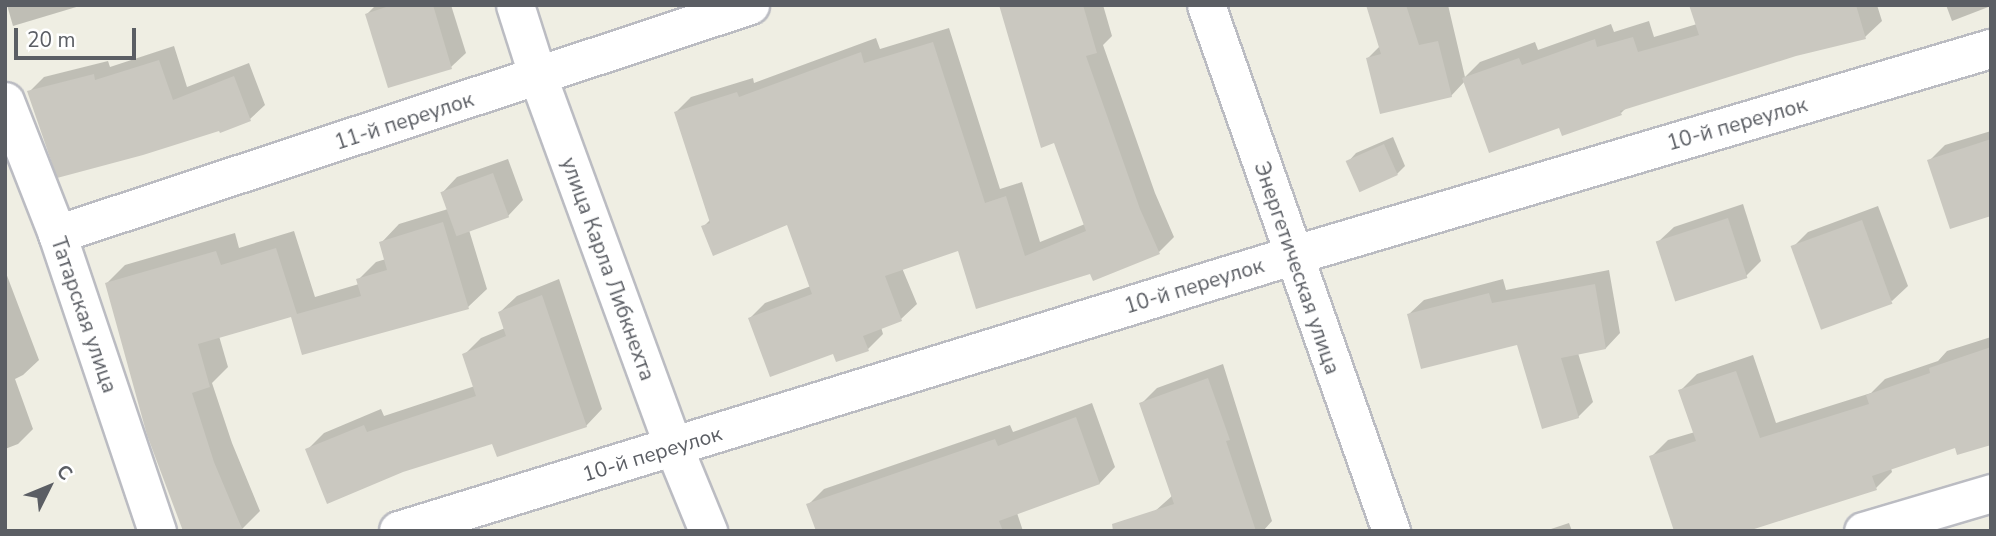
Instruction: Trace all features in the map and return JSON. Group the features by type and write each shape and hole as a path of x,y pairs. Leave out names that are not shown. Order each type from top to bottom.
{"street":[{"name":"улица Карла Либкнехта","path":"515,5 538,77 674,448 708,531"},
{"name":"11-й переулок","path":"57,234 750,5"},
{"name":"Энергетическая улица","path":"1206,5 1292,256 1391,531"},
{"name":"10-й переулок","path":"399,531 1292,256 1991,49"},
{"name":"Татарская улица","path":"5,101 57,234 157,531"},
{"path":"1863,531 1991,493"}],"building":[{"path":"392,5 433,5 452,69 388,88 365,14"},
{"path":"999,5 1083,5 1097,53 1086,56 1140,209 1160,254 1093,281 1090,274 976,309 958,251 885,276 902,321 863,336 869,351 836,362 833,354 770,377 748,318 812,294 787,225 713,256 701,226 710,223 674,112 737,92 739,97 861,52 864,63 933,42 985,203 1006,196 1025,256 1086,231 1054,143 1041,148"},
{"path":"1366,5 1406,5 1419,45 1438,41 1452,97 1380,114 1366,58 1381,54"},
{"path":"1689,5 1856,5 1866,39 1796,56 1620,111 1622,115 1562,136 1559,128 1489,153 1462,78 1519,58 1522,65 1595,39 1597,47 1633,37 1638,52 1699,35"},
{"path":"159,60 173,100 234,76 251,121 220,133 219,131 57,178 27,91 94,74 95,80"},
{"path":"1991,139 1991,216 1950,229 1927,160"},
{"path":"1384,144 1398,175 1359,192 1346,161"},
{"path":"493,173 509,217 456,236 440,192"},
{"path":"1728,218 1747,278 1675,301 1656,241"},
{"path":"1862,220 1892,304 1821,330 1791,246"},
{"path":"443,222 469,309 302,355 291,317 198,344 210,387 192,393 214,462 243,531 183,531 147,435 105,283 216,251 221,265 276,248 297,314 361,296 356,279 387,270 379,242"},
{"path":"1595,284 1606,349 1561,358 1579,418 1542,429 1517,345 1421,369 1407,314 1489,293 1492,303"},
{"path":"542,295 587,427 497,457 492,444 403,472 327,504 305,449 364,425 367,432 476,396 462,354 506,336 498,312"},
{"path":"1991,347 1991,445 1957,455 1955,448 1872,476 1877,490 1748,531 1674,531 1649,456 1696,441 1678,390 1736,371 1760,438 1869,404 1866,395 1930,373 1929,368"},
{"path":"1208,378 1230,440 1226,441 1256,531 1113,531 1112,524 1174,504 1139,403"},
{"path":"1076,417 1100,484 999,521 1003,531 816,531 806,504 995,439 998,446"}]}
